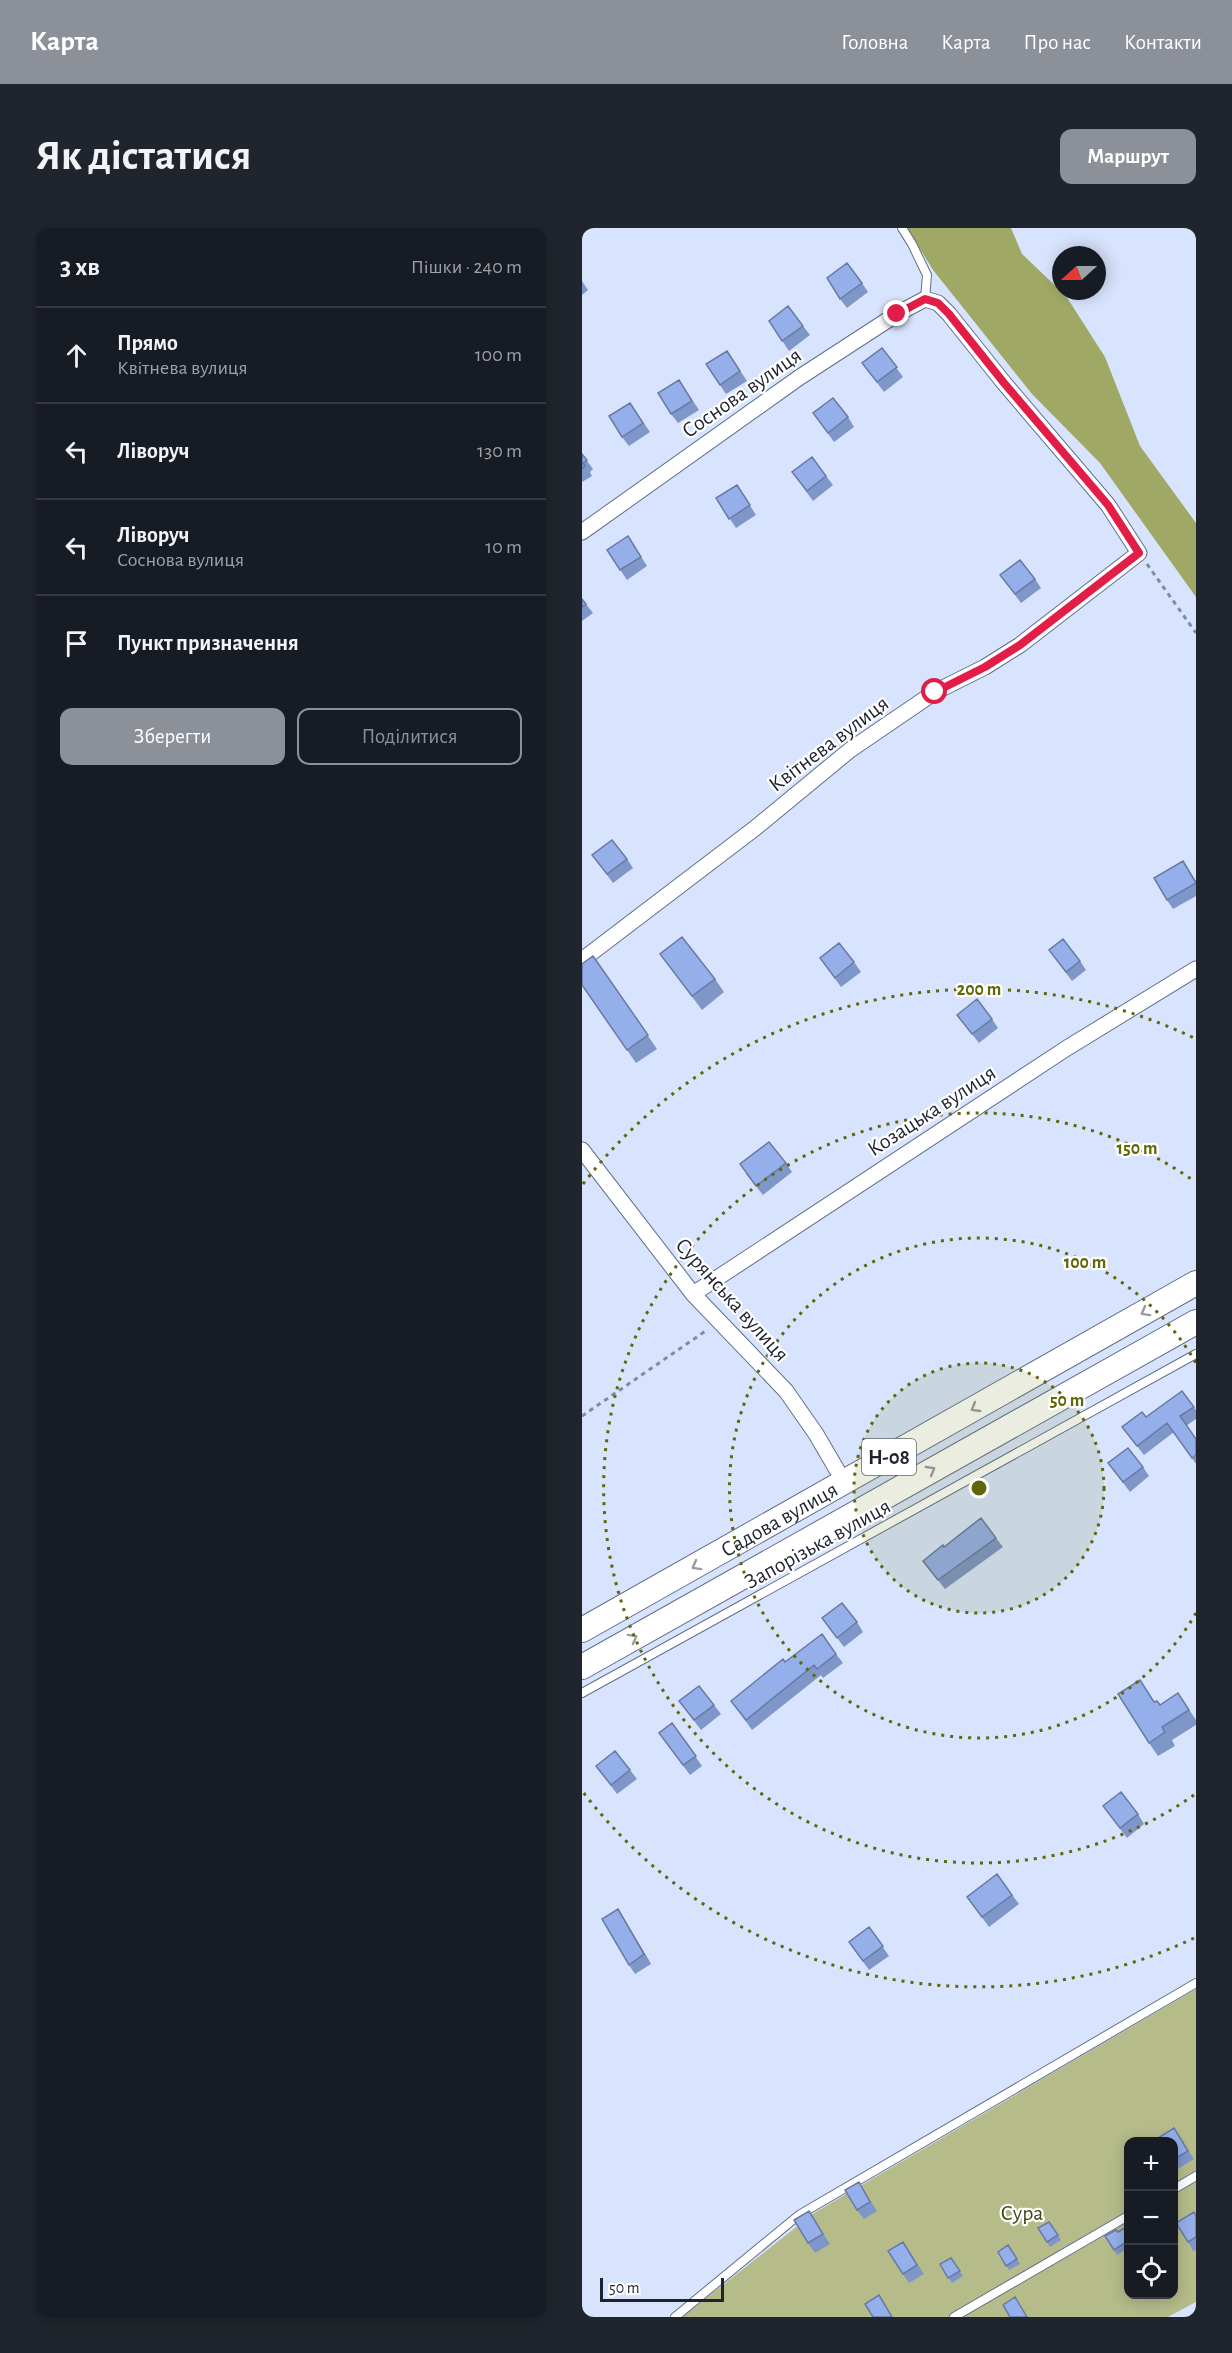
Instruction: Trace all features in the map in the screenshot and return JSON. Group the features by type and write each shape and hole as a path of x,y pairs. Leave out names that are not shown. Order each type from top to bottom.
{"main road":[{"name":"Садова вулиця","path":"582,1630 1196,1283"},
{"name":"Садова вулиця","path":"582,1666 1196,1322"}],"street":[{"name":"Соснова вулиця","path":"582,532 800,377 897,314 929,300"},
{"path":"929,300 949,314 1004,383 1108,505 1139,553"},
{"name":"Квітнева вулиця","path":"582,960 754,829 850,750 935,692 985,667 1020,645 1139,553"},
{"name":"Козацька вулиця","path":"693,1294 1067,1048 1196,969"},
{"name":"Сурянська вулиця","path":"582,1150 693,1294 786,1391 816,1434 844,1482"}],"lane":[{"path":"902,228 927,275 929,300"},
{"name":"Запорізька вулиця","path":"582,1693 1196,1354"},
{"path":"675,2317 799,2215 1196,1983"},
{"path":"1178,2186 1196,2176"},
{"path":"954,2317 1124,2218"}],"path":[{"path":"1139,553 1196,633"},
{"path":"582,1416 720,1322"}],"green space":[{"path":"907,228 1011,228 1022,254 1052,283 1052,300 1069,300 1105,357 1140,446 1196,523 1196,597 1100,463 1032,394 933,270"},
{"name":"Сура","path":"1196,1989 1196,2302 1168,2317 682,2317 814,2213"}],"building":[{"path":"847,263 862,283 840,299 827,278"},
{"path":"788,306 803,326 782,341 769,321"},
{"path":"882,348 897,367 877,382 862,363"},
{"path":"727,351 740,371 720,385 706,364"},
{"path":"679,380 692,401 671,414 658,393"},
{"path":"833,398 848,417 828,433 813,413"},
{"path":"630,403 643,423 622,437 609,416"},
{"path":"582,454 587,460 583,463 585,466 582,469"},
{"path":"812,457 826,476 807,491 792,472"},
{"path":"737,485 750,505 729,519 716,498"},
{"path":"628,536 641,557 620,570 607,550"},
{"path":"1020,560 1035,579 1015,594 1000,575"},
{"path":"612,840 627,859 607,874 592,855"},
{"path":"1183,861 1196,883 1167,900 1154,878"},
{"path":"682,937 715,979 692,996 660,954"},
{"path":"1063,939 1080,961 1066,972 1049,950"},
{"path":"839,943 854,962 835,978 820,958"},
{"path":"593,956 648,1035 627,1050 582,985 582,964"},
{"path":"977,999 992,1019 972,1034 957,1015"},
{"path":"769,1142 786,1163 756,1186 740,1164"},
{"path":"1182,1391 1194,1407 1180,1416 1196,1439 1196,1455 1192,1458 1167,1423 1137,1446 1122,1427 1142,1412 1146,1417"},
{"path":"1128,1448 1143,1467 1123,1482 1108,1463"},
{"path":"981,1518 996,1538 938,1580 923,1561"},
{"path":"842,1603 857,1622 837,1638 822,1618"},
{"path":"822,1634 836,1654 817,1669 814,1665 746,1720 731,1701 783,1659 785,1662"},
{"path":"1140,1680 1154,1702 1157,1701 1160,1705 1178,1693 1189,1710 1162,1727 1165,1732 1149,1743 1118,1694"},
{"path":"699,1686 714,1705 694,1720 679,1701"},
{"path":"672,1723 696,1756 683,1765 659,1733"},
{"path":"615,1751 630,1770 611,1785 596,1766"},
{"path":"1121,1792 1138,1814 1120,1828 1103,1806"},
{"path":"997,1874 1012,1895 982,1917 967,1897"},
{"path":"618,1909 644,1954 629,1965 602,1919"},
{"path":"869,1927 883,1946 863,1961 849,1942"},
{"path":"1174,2128 1188,2151 1178,2157 1178,2137 1160,2137"},
{"path":"859,2182 870,2202 857,2210 845,2190"},
{"path":"809,2211 823,2234 808,2243 794,2220"},
{"path":"1194,2212 1196,2237 1188,2242 1178,2226 1178,2222"},
{"path":"1049,2222 1058,2235 1047,2242 1038,2228"},
{"path":"1124,2228 1124,2244 1114,2250 1105,2236 1116,2230 1118,2232"},
{"path":"903,2242 917,2265 903,2274 888,2251"},
{"path":"1008,2245 1017,2259 1006,2266 998,2252"},
{"path":"951,2258 960,2271 948,2278 940,2264"},
{"path":"879,2295 892,2317 873,2317 865,2304"},
{"path":"1015,2297 1027,2317 1010,2317 1003,2305"}],"route":[{"path":"897,314 925,299 938,303 1108,505 1139,553 1020,645 985,667 935,692"}]}
